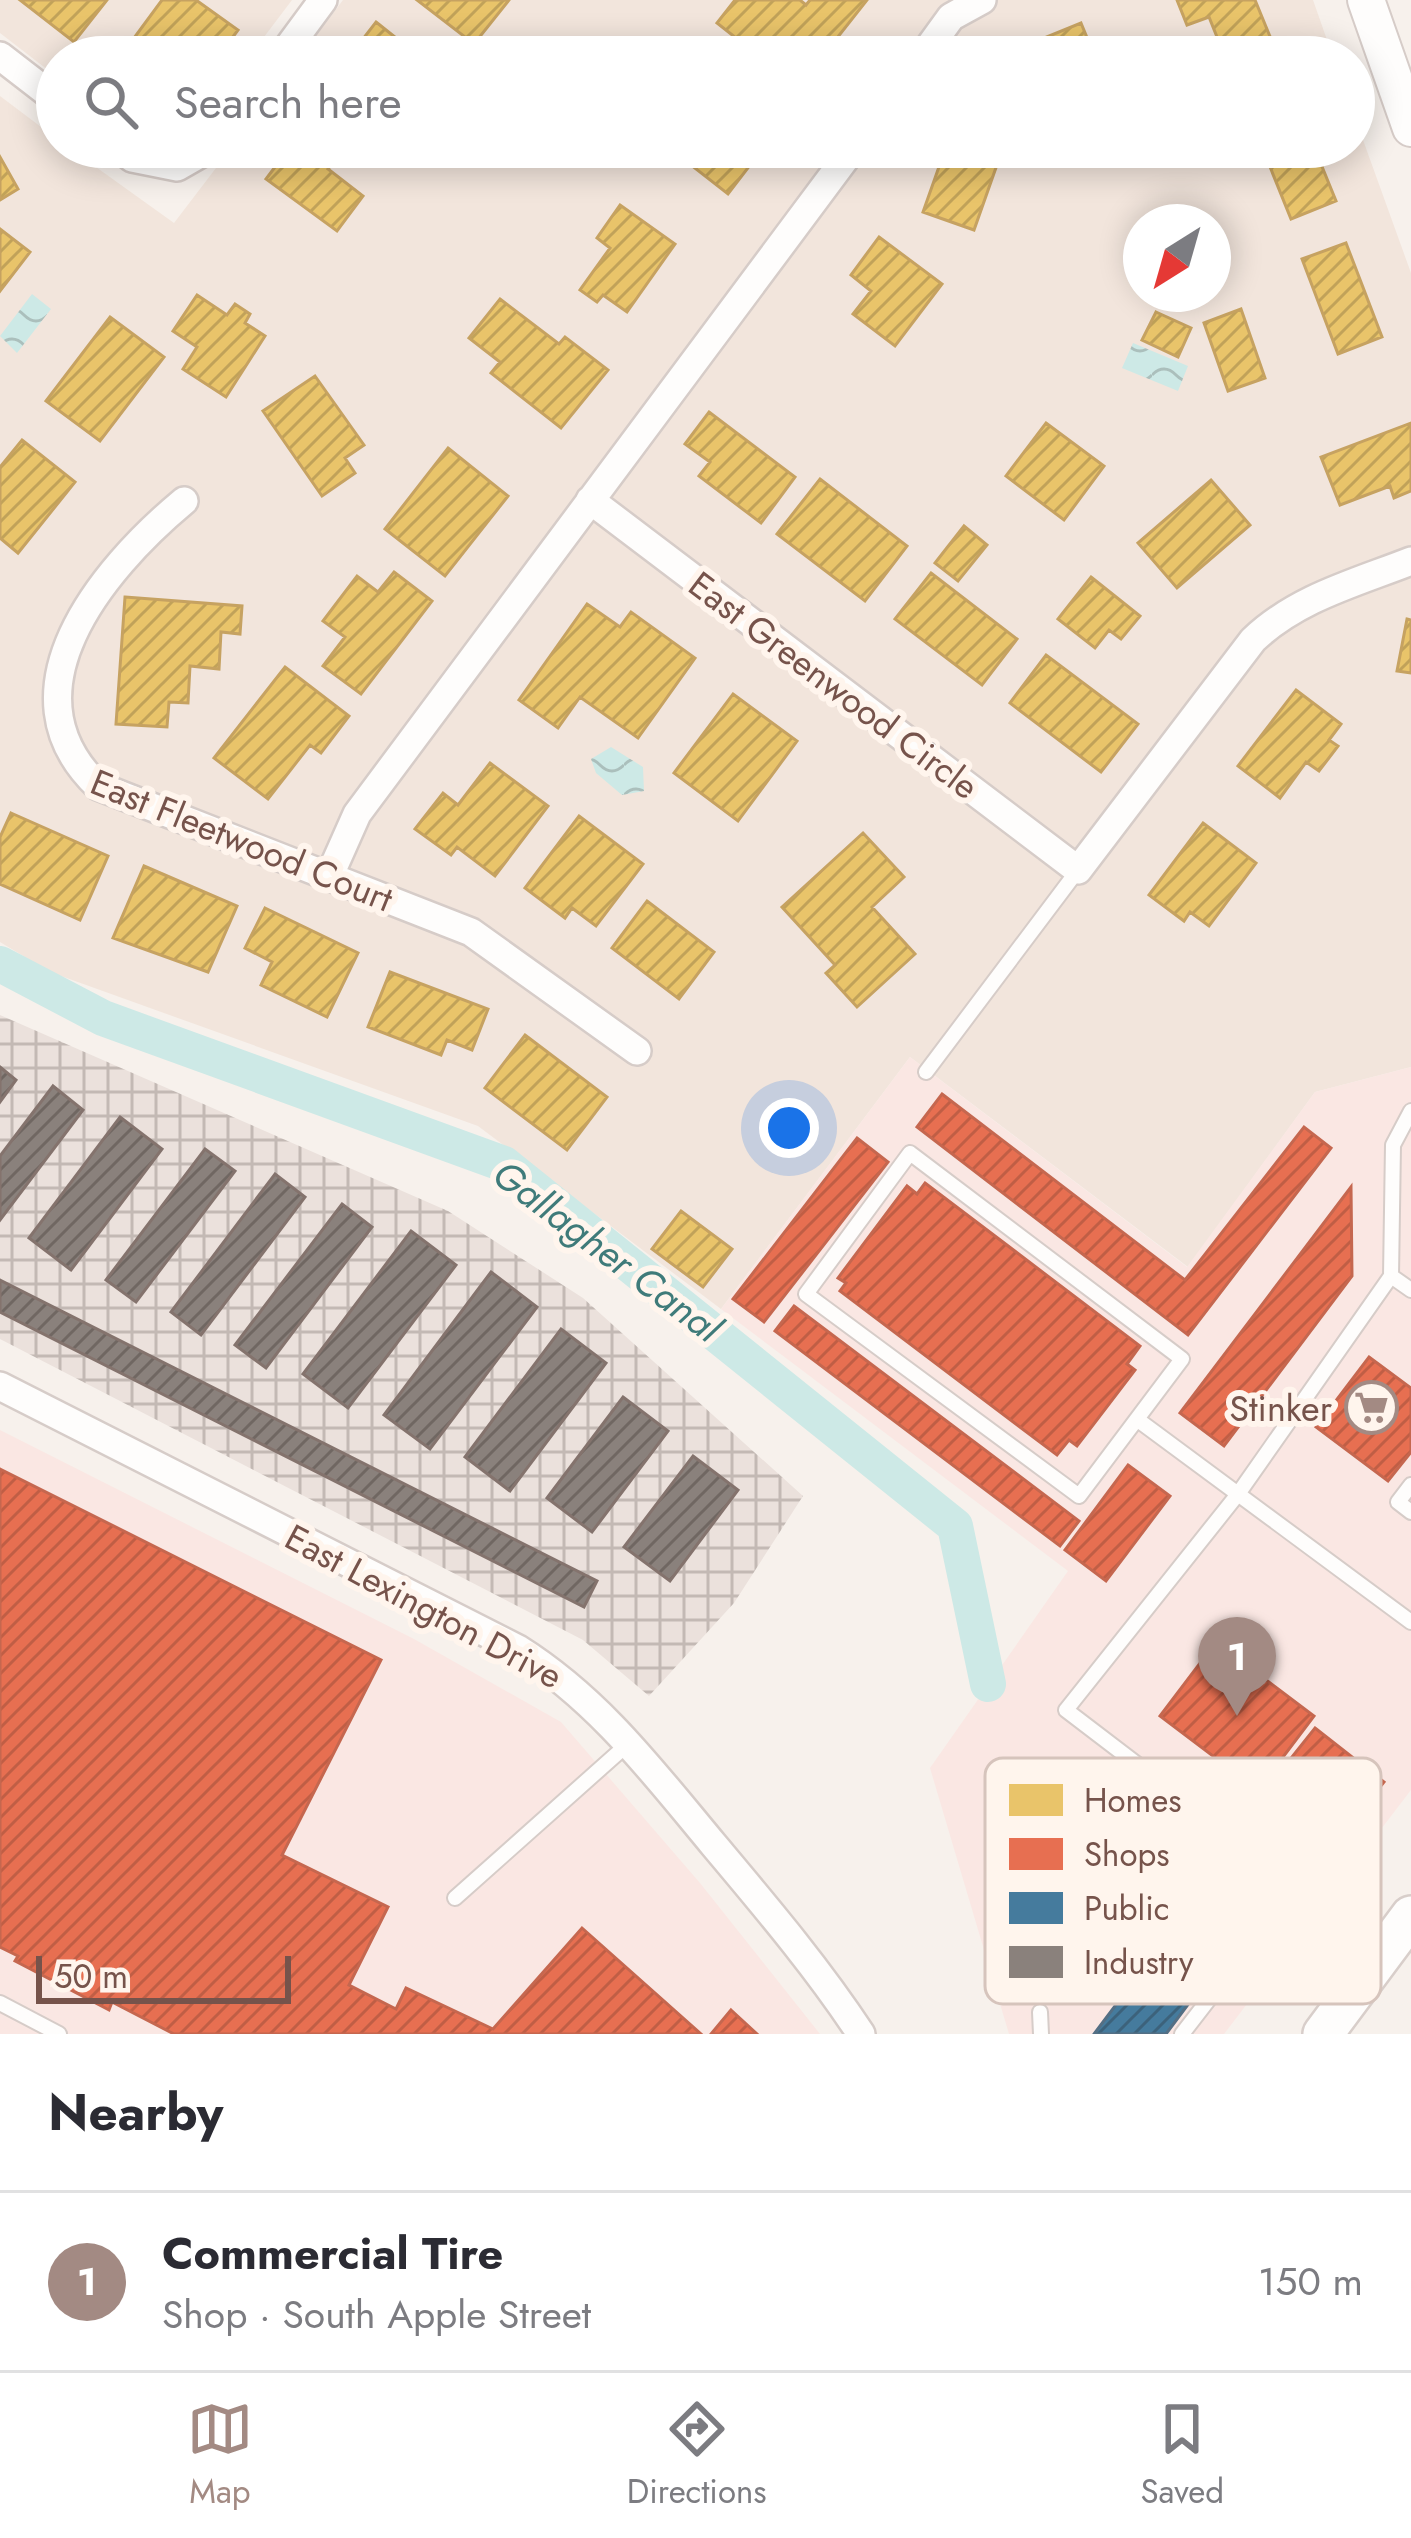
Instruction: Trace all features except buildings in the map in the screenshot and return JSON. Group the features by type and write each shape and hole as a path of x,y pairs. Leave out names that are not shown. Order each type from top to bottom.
{"main road":[{"path":"1381,1957 1411,1916"},
{"path":"1323,2034 1346,2004"}],"street":[{"path":"296,36 323,0"},
{"path":"937,36 951,17 982,0"},
{"path":"1366,0 1411,128"},
{"path":"0,56 36,84"},
{"path":"328,877 356,814 838,168"},
{"name":"East Greenwood Circle","path":"590,500 1078,871"},
{"name":"East Fleetwood Court","path":"184,501 103,568 52,635 35,672 37,710 49,746 98,786 471,932 638,1052"},
{"path":"1078,871 1253,640 1275,619 1301,603 1411,561"},
{"name":"East Lexington Drive","path":"0,1386 518,1649 566,1679 629,1743 822,1975 861,2034"}],"lane":[{"path":"926,1072 1078,871"},
{"path":"1129,1758 1066,1710 1238,1494 1391,1276 1393,1145 1411,1111"},
{"path":"910,1153 1182,1360 1138,1420 1079,1496 806,1294 910,1153"},
{"path":"1392,1232 1411,1226"},
{"path":"1391,1276 1411,1290"},
{"path":"1138,1420 1408,1613"},
{"path":"1411,1485 1398,1502 1411,1512"},
{"path":"455,1898 629,1743"},
{"path":"0,2003 59,2034"},
{"path":"1181,2034 1205,2004"},
{"path":"1040,2012 1040,2034"}],"shaded area":[{"path":"0,0 292,0 265,36 36,36 36,61 0,33"},
{"path":"343,0 1313,0 1326,36 316,36"},
{"path":"0,96 36,123 36,168 97,168 174,223 216,168 1373,168 1411,273 1411,1067 1315,1092 1188,1267 910,1057 721,1309 478,1126 50,972 0,942"},
{"path":"0,1015 448,1211 583,1298 803,1496 734,1603 649,1696 583,1640 0,1339"},
{"path":"910,1057 1187,1267 1315,1092 1411,1067 1411,1790 1381,1829 1381,1758 985,1758 985,1953 930,1768 1068,1571 721,1309"},
{"path":"0,1430 414,1639 561,1722 700,1883 820,2034 0,2034"},
{"path":"1000,2004 1247,2004 1224,2034 1009,2034"}],"water":[{"path":"32,294 51,309 17,353 0,336"},
{"path":"1133,343 1188,366 1178,391 1122,368"},
{"path":"611,747 643,767 644,791 622,795 596,773 591,759"}],"waterway":[{"name":"Gallagher Canal","path":"0,964 103,1018 504,1164 955,1526 988,1684"}],"place":[{"name":"Stinker","path":"1371,1408"},
{"name":"Commercial Tire","path":"1237,1716"}]}
